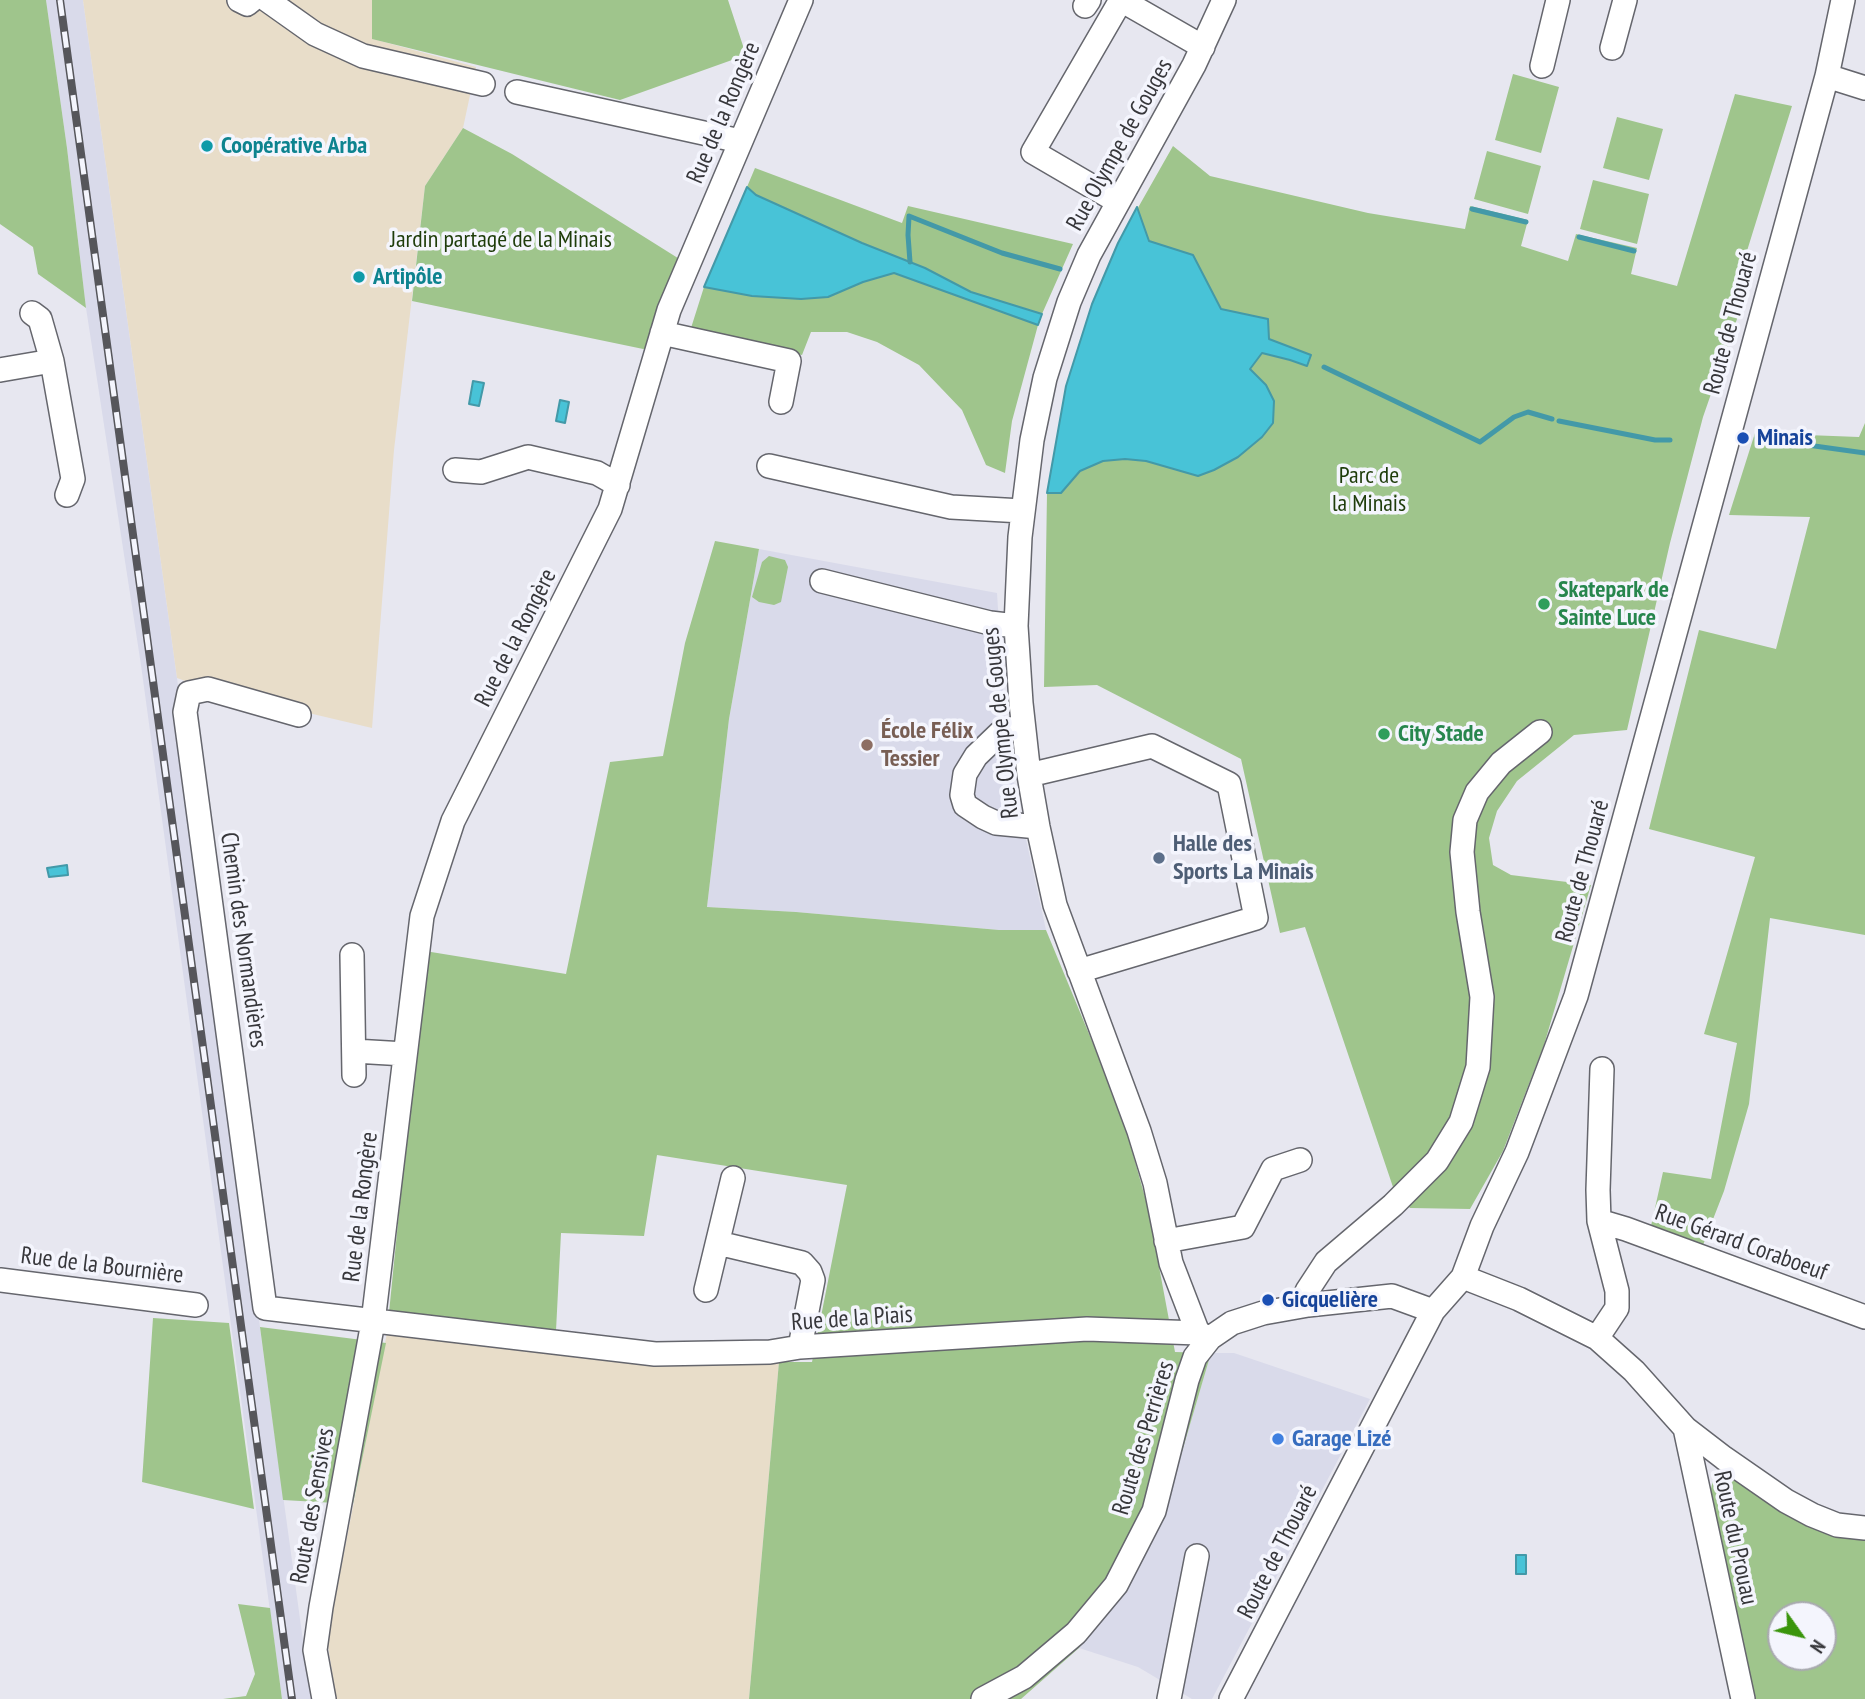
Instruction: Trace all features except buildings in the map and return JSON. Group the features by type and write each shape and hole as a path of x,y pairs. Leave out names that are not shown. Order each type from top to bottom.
{"street":[{"path":"239,0 247,4 252,0"},
{"path":"267,0 315,34 363,56 483,84"},
{"name":"Rue de la Rongère","path":"373,1322 422,916 453,821 610,509 669,310 800,0"},
{"path":"1117,201 1033,152 1121,0 1203,47"},
{"name":"Rue Olympe de Gouges","path":"1204,1336 1171,1264 1155,1183 1139,1131 1055,905 1029,775 1016,626 1022,511 1032,440 1049,366 1069,302 1088,255 1203,47 1224,0"},
{"path":"1542,66 1558,0"},
{"path":"1612,48 1625,0"},
{"name":"Route de Thouaré","path":"1231,1699 1433,1311 1463,1277 1482,1226 1517,1153 1576,996 1827,76 1843,0"},
{"path":"1827,76 1865,88"},
{"path":"517,92 740,141"},
{"path":"32,313 40,319 52,360 73,479 67,495"},
{"path":"662,333 789,361 781,402"},
{"path":"0,370 52,360"},
{"path":"456,470 481,472 528,457 597,473 618,485"},
{"path":"769,466 951,507 1022,511"},
{"path":"822,581 1016,626"},
{"name":"Chemin des Normandières","path":"265,1308 185,712 189,693 208,689 299,715"},
{"path":"1023,725 1000,733 981,750 965,774 962,795 965,805 972,812 990,820 1038,827"},
{"path":"1308,1305 1307,1291 1326,1262 1393,1205 1437,1161 1461,1122 1478,1067 1482,997 1466,900 1462,852 1465,820 1477,792 1501,763 1540,732"},
{"path":"1029,775 1152,746 1229,783 1256,918 1079,971"},
{"path":"352,955 354,1075"},
{"path":"354,1051 405,1054"},
{"path":"1597,1338 1617,1308 1617,1291 1599,1221 1602,1069"},
{"path":"1166,1241 1243,1227 1273,1169 1300,1160"},
{"path":"706,1290 733,1178"},
{"name":"Rue Gérard Coraboeuf","path":"1599,1221 1865,1317"},
{"path":"718,1243 802,1263 810,1272 813,1280 800,1347"},
{"path":"1463,1277 1519,1298 1597,1338 1634,1371 1685,1428 1786,1501 1837,1525 1865,1528"},
{"name":"Rue de la Bournière","path":"0,1280 196,1305"},
{"path":"1204,1336 1263,1313 1308,1305 1392,1296 1433,1311"},
{"name":"Rue de la Piais","path":"265,1308 655,1354 770,1352 800,1347 1087,1329 1204,1336"},
{"name":"Route des Sensives","path":"324,1699 316,1650 321,1607 373,1322"},
{"name":"Route des Perrières","path":"983,1699 1024,1677 1076,1633 1115,1585 1154,1511 1187,1380 1204,1336"},
{"name":"Route du Prouau","path":"1685,1428 1743,1699"},
{"path":"1169,1699 1197,1556"}],"shaded area":[{"path":"46,0 83,0 177,678 261,1335 311,1699 282,1699 141,665 86,308"},
{"path":"83,0 372,0 373,39 476,67 463,128 425,186 394,450 372,728 207,689 177,678"},
{"name":"École Félix Tessier","path":"759,549 997,593 1011,771 1046,930 999,930 707,907 729,719"},
{"path":"387,1333 779,1362 749,1699 336,1699 327,1639"},
{"path":"1211,1353 1234,1353 1370,1399 1212,1699 1192,1699 1138,1667 1079,1648 1105,1613 1172,1486"}],"green space":[{"path":"0,0 46,0 86,308 38,274 33,247 0,224"},
{"path":"372,0 728,0 746,55 620,100 372,39"},
{"path":"1513,74 1559,87 1541,153 1495,140"},
{"name":"Parc de la Minais","path":"1735,94 1792,106 1742,267 1737,319 1703,417 1670,543 1627,730 1574,735 1517,781 1497,811 1489,838 1493,865 1511,875 1591,885 1544,1045 1503,1151 1470,1209 1410,1208 1394,1190 1305,927 1280,933 1241,759 1097,685 1044,687 1047,493 1066,386 1092,304 1118,243 1173,146 1210,176 1368,213 1465,229 1470,206 1528,220 1521,246 1568,261 1576,234 1637,248 1631,274 1677,286"},
{"path":"1617,117 1663,129 1649,180 1603,168"},
{"name":"Jardin partagé de la Minais","path":"463,128 512,154 681,260 648,350 412,301 425,186"},
{"path":"1487,151 1541,166 1528,214 1474,199"},
{"path":"755,168 902,223 908,206 1073,244 1042,314 971,292 924,268 756,195 747,187"},
{"path":"1593,180 1649,194 1637,244 1580,229"},
{"path":"893,273 1038,325 1012,421 1005,473 986,465 962,410 919,365 877,342 847,332 811,332 802,355 691,328 704,287 752,296 801,299 828,297"},
{"path":"1865,423 1865,935 1770,918 1749,1104 1724,1191 1703,1245 1651,1226 1663,1172 1711,1179 1737,1043 1704,1034 1755,857 1649,829 1699,630 1776,649 1810,517 1729,515 1755,433 1859,437"},
{"path":"715,541 759,549 729,719 707,907 999,930 1046,930 1129,1140 1148,1208 1175,1352 1211,1353 1172,1486 1105,1613 1079,1648 1021,1699 749,1699 779,1362 812,1362 847,1185 657,1155 644,1236 561,1233 555,1350 387,1333 425,951 566,974 610,762 663,756 685,643"},
{"path":"769,556 785,560 788,567 781,602 774,605 759,602 752,597 762,562"},
{"path":"153,1318 229,1323 254,1509 142,1482"},
{"path":"260,1327 386,1343 353,1504 283,1500"},
{"path":"1715,1473 1730,1474 1803,1519 1865,1540 1865,1699 1752,1699 1708,1500"},
{"path":"238,1604 270,1608 282,1699 223,1699 246,1696 255,1674"}],"water":[{"path":"747,187 756,195 925,268 971,292 1042,314 1038,325 894,273 863,282 828,297 801,299 752,296 704,287"},
{"path":"1137,207 1149,241 1193,255 1221,309 1268,319 1269,339 1311,355 1307,366 1262,353 1250,369 1266,385 1274,401 1273,423 1262,437 1238,457 1214,470 1198,476 1146,461 1103,461 1080,471 1061,493 1047,493 1066,386 1092,304"},
{"path":"473,381 484,383 479,406 469,404"},
{"path":"560,400 569,402 565,423 556,421"},
{"path":"67,865 68,875 49,877 47,868"},
{"path":"1516,1555 1526,1555 1526,1574 1516,1574"}],"waterway":[{"path":"1472,209 1526,222"},
{"path":"910,262 909,216 1002,253 1060,269"},
{"path":"1579,237 1634,251"},
{"path":"1324,367 1480,442 1514,417 1528,412 1552,419"},
{"path":"1559,421 1655,440 1670,440"},
{"path":"1757,438 1865,453"}],"railway":[{"path":"60,0 292,1699"}],"place":[{"name":"Coopérative Arba","path":"207,146"},
{"name":"Artipôle","path":"359,277"},
{"name":"Minais","path":"1743,438"},
{"name":"Skatepark de Sainte Luce","path":"1544,604"},
{"name":"City Stade","path":"1384,734"},
{"name":"École Félix Tessier","path":"867,745"},
{"name":"Halle des Sports La Minais","path":"1159,858"},
{"name":"Gicquelière","path":"1268,1300"},
{"name":"Garage Lizé","path":"1278,1439"}]}
